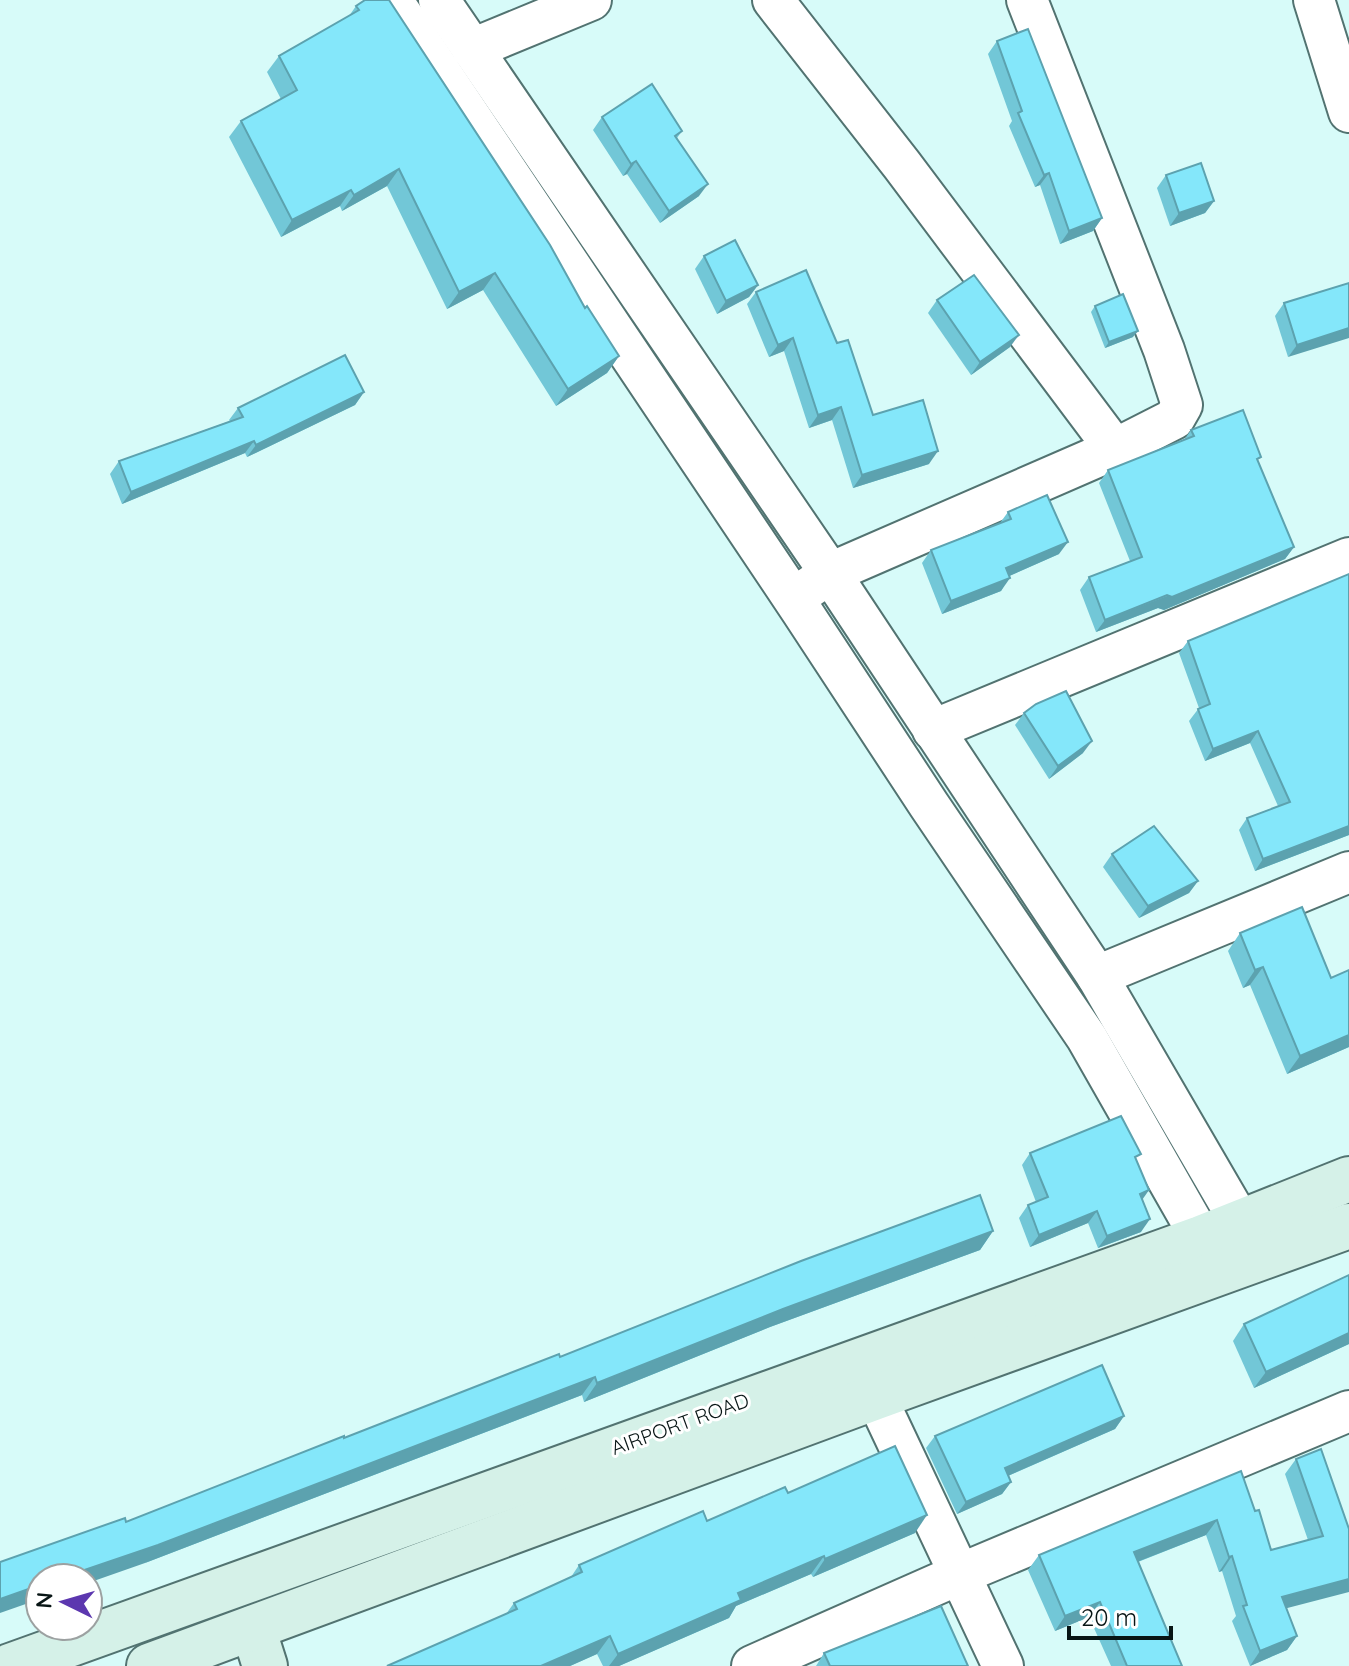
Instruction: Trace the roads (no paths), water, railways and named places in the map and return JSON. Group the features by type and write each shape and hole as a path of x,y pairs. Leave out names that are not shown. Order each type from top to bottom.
{"main road":[{"name":"AIRPORT ROAD","path":"10,1666 1208,1256 1251,1240 1349,1179"},
{"name":"AIRPORT ROAD","path":"1251,1240 1349,1226"},
{"name":"AIRPORT ROAD","path":"149,1666 259,1647 876,1397 1208,1256"}],"street":[{"path":"392,0 1087,1038 1208,1256"},
{"path":"439,0 830,573 1097,976 1251,1240"},
{"path":"472,49 591,0"},
{"path":"773,0 902,165 1115,449"},
{"path":"793,599 830,573 1115,449 1174,419 1182,405 1164,350 1027,0"},
{"path":"1314,0 1349,112"},
{"path":"933,730 1349,558"},
{"path":"1097,976 1349,872"},
{"path":"876,1397 1003,1666"},
{"path":"752,1666 960,1574 1349,1411"}]}
